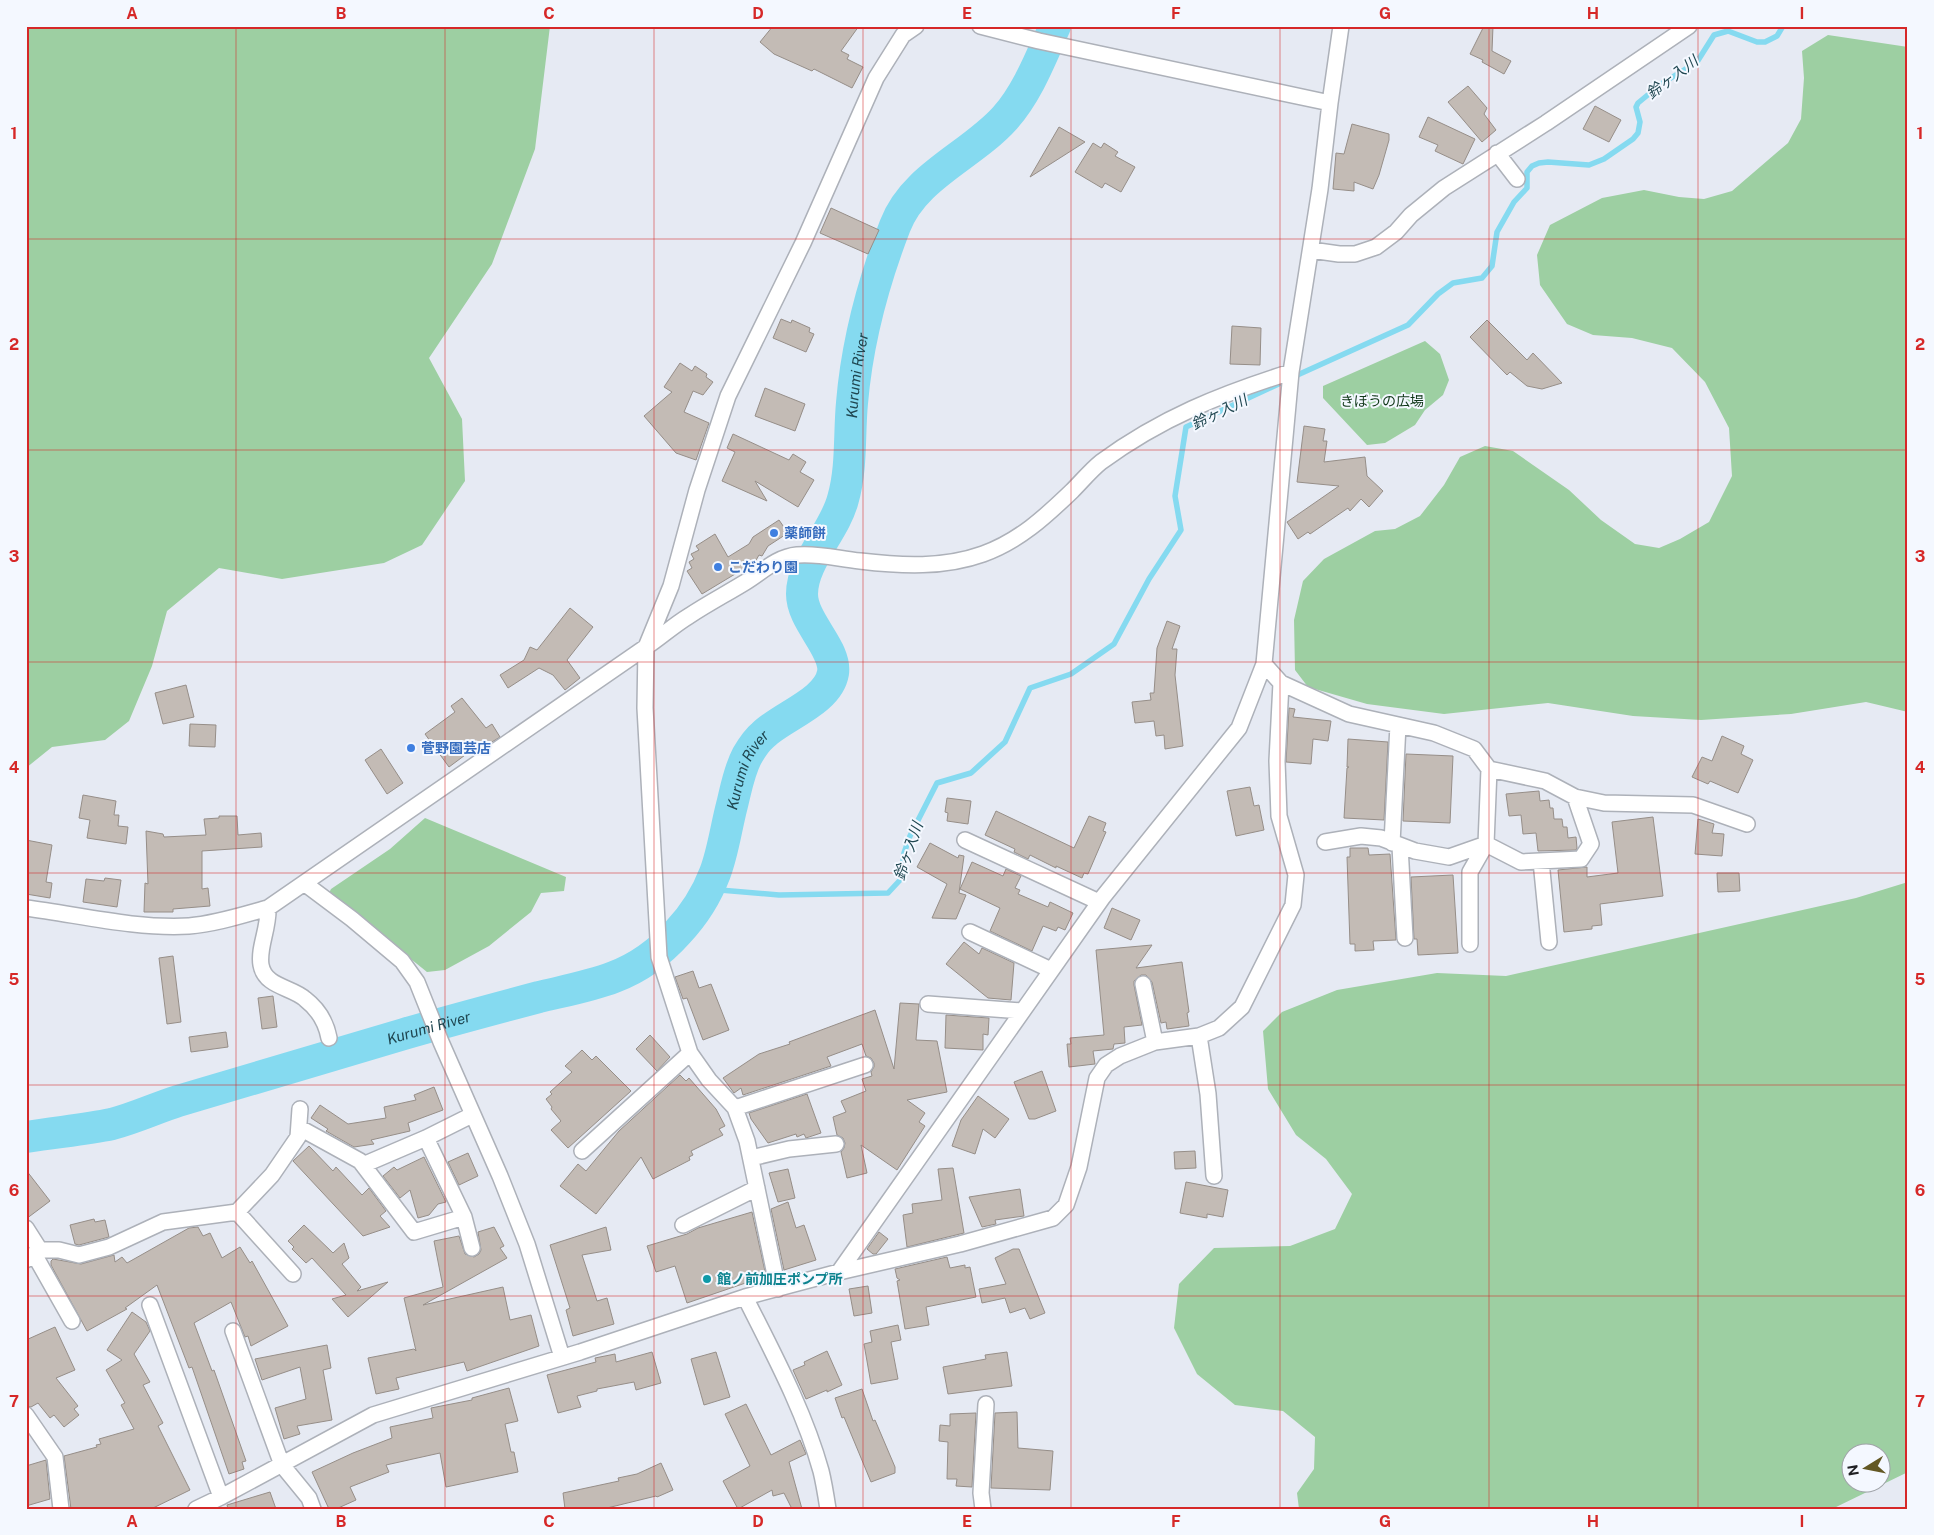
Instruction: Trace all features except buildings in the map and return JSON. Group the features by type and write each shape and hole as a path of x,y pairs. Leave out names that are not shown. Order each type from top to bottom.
{"street":[{"path":"778,1289 747,1141 735,1108 709,1080 690,1053 659,957 645,708 646,647 671,586 697,490 728,396 803,243 876,78 903,35 916,26"},
{"path":"980,26 1039,41 1330,103"},
{"path":"839,1272 1099,902 1239,728 1264,664 1291,372 1320,189 1341,26"},
{"path":"1311,250 1355,254 1376,246 1396,232 1411,215 1444,188 1546,123 1689,26"},
{"path":"1497,153 1517,179"},
{"path":"26,908 146,925 192,926 268,908 689,616 746,582 774,562 795,555 822,554 860,561 928,565 955,562 983,554 1007,544 1033,528 1100,463 1143,434 1186,410 1250,384 1291,372"},
{"path":"1264,664 1281,683 1349,714 1434,733 1474,749 1489,769 1486,844 1470,872 1470,944"},
{"path":"196,1509 373,1415 562,1357 745,1297 839,1272 960,1244 1053,1218 1066,1205 1079,1167 1097,1078 1106,1065 1120,1056 1155,1042 1199,1036 1219,1028 1242,1008 1293,905 1296,875 1279,816 1277,761 1281,683"},
{"path":"1398,725 1396,844 1405,938"},
{"path":"1489,769 1545,781 1576,797 1604,803 1693,805 1747,824"},
{"path":"1325,842 1361,836 1381,838 1415,851 1449,857 1486,844 1521,862 1581,859 1590,844 1576,797"},
{"path":"965,840 1099,902"},
{"path":"1541,861 1549,942"},
{"path":"304,883 352,919 402,961 417,982 527,1244 562,1357"},
{"path":"268,908 269,921 262,946 260,964 264,973 271,981 305,998 326,1025 329,1038"},
{"path":"970,932 1050,970"},
{"path":"1143,984 1155,1042"},
{"path":"928,1004 1021,1012"},
{"path":"1199,1036 1208,1094 1214,1176"},
{"path":"582,1151 690,1053"},
{"path":"735,1108 865,1065"},
{"path":"34,1255 59,1250 79,1255 109,1247 163,1222 237,1212 272,1175 298,1137 300,1109"},
{"path":"363,1165 426,1138 472,1115"},
{"path":"300,1128 360,1161 414,1232 464,1217"},
{"path":"426,1138 464,1217 472,1248"},
{"path":"751,1158 788,1149 836,1144"},
{"path":"684,1225 757,1188"},
{"path":"237,1212 293,1274"},
{"path":"26,1228 34,1255 72,1321"},
{"path":"745,1297 774,1354 809,1432 822,1473 828,1509"},
{"path":"150,1305 221,1497"},
{"path":"233,1331 282,1465 309,1498 313,1509"},
{"path":"983,1509 981,1493 986,1404"},
{"path":"26,1415 55,1457 61,1509"}],"green space":[{"path":"26,26 550,26 535,149 492,264 429,358 462,419 465,481 422,545 384,563 282,579 219,568 167,611 152,666 129,721 105,740 52,747 26,768"},
{"path":"1828,35 1908,47 1908,712 1866,702 1791,714 1701,720 1633,716 1548,703 1444,714 1367,704 1308,687 1295,670 1294,620 1303,581 1324,559 1375,531 1395,529 1420,516 1444,485 1460,457 1485,446 1513,451 1569,490 1601,520 1635,544 1659,548 1680,539 1709,522 1732,476 1729,428 1705,382 1672,348 1632,338 1593,335 1567,324 1540,285 1537,255 1550,225 1602,198 1644,190 1679,197 1704,199 1732,191 1788,143 1801,119 1804,78 1802,51"},
{"name":"きぼうの広場","path":"1425,341 1440,354 1449,380 1443,395 1425,410 1415,425 1385,443 1367,445 1323,398 1323,386"},
{"path":"425,818 566,877 564,891 541,893 531,912 489,946 445,970 427,972 329,893 331,889 390,849"},
{"path":"1908,882 1908,1472 1892,1480 1892,1442 1842,1442 1842,1492 1867,1492 1832,1509 1299,1509 1297,1493 1314,1469 1315,1437 1283,1411 1235,1405 1197,1374 1174,1328 1179,1284 1214,1248 1290,1246 1335,1229 1352,1194 1326,1159 1296,1135 1268,1089 1263,1031 1282,1012 1337,990 1437,973 1506,976 1856,898"}],"waterway":[{"name":"Kurumi River","path":"26,1137 112,1124 178,1101 404,1034 596,983 614,977 640,964 657,952 678,932 699,904 715,873 738,780 749,753 759,739 771,728 803,708 823,692 833,673 830,654 807,615 803,604 803,582 807,570 833,523 843,499 848,475 854,381 862,336 873,291 895,226 915,193 991,132 1005,118 1021,97 1055,26"},
{"name":"鈴ヶ入川","path":"1293,377 1408,325 1438,294 1453,283 1482,278 1492,266 1497,232 1514,202 1527,188 1527,172 1532,166 1548,162 1589,165 1604,159 1633,139 1638,133 1640,122 1636,107 1638,103 1661,84 1697,62 1714,35 1728,31 1757,42 1765,42 1777,36 1783,26"},
{"name":"鈴ヶ入川","path":"706,891 720,890 779,895 888,893 901,879 904,853 910,836 937,783 971,773 1005,742 1030,688 1071,674 1114,644 1149,579 1181,530 1175,496 1186,427 1285,381"}],"place":[{"name":"薬師餅","path":"774,533"},
{"name":"こだわり園","path":"718,567"},
{"name":"菅野園芸店","path":"411,748"},
{"name":"館ノ前加圧ポンプ所","path":"707,1279"}]}
